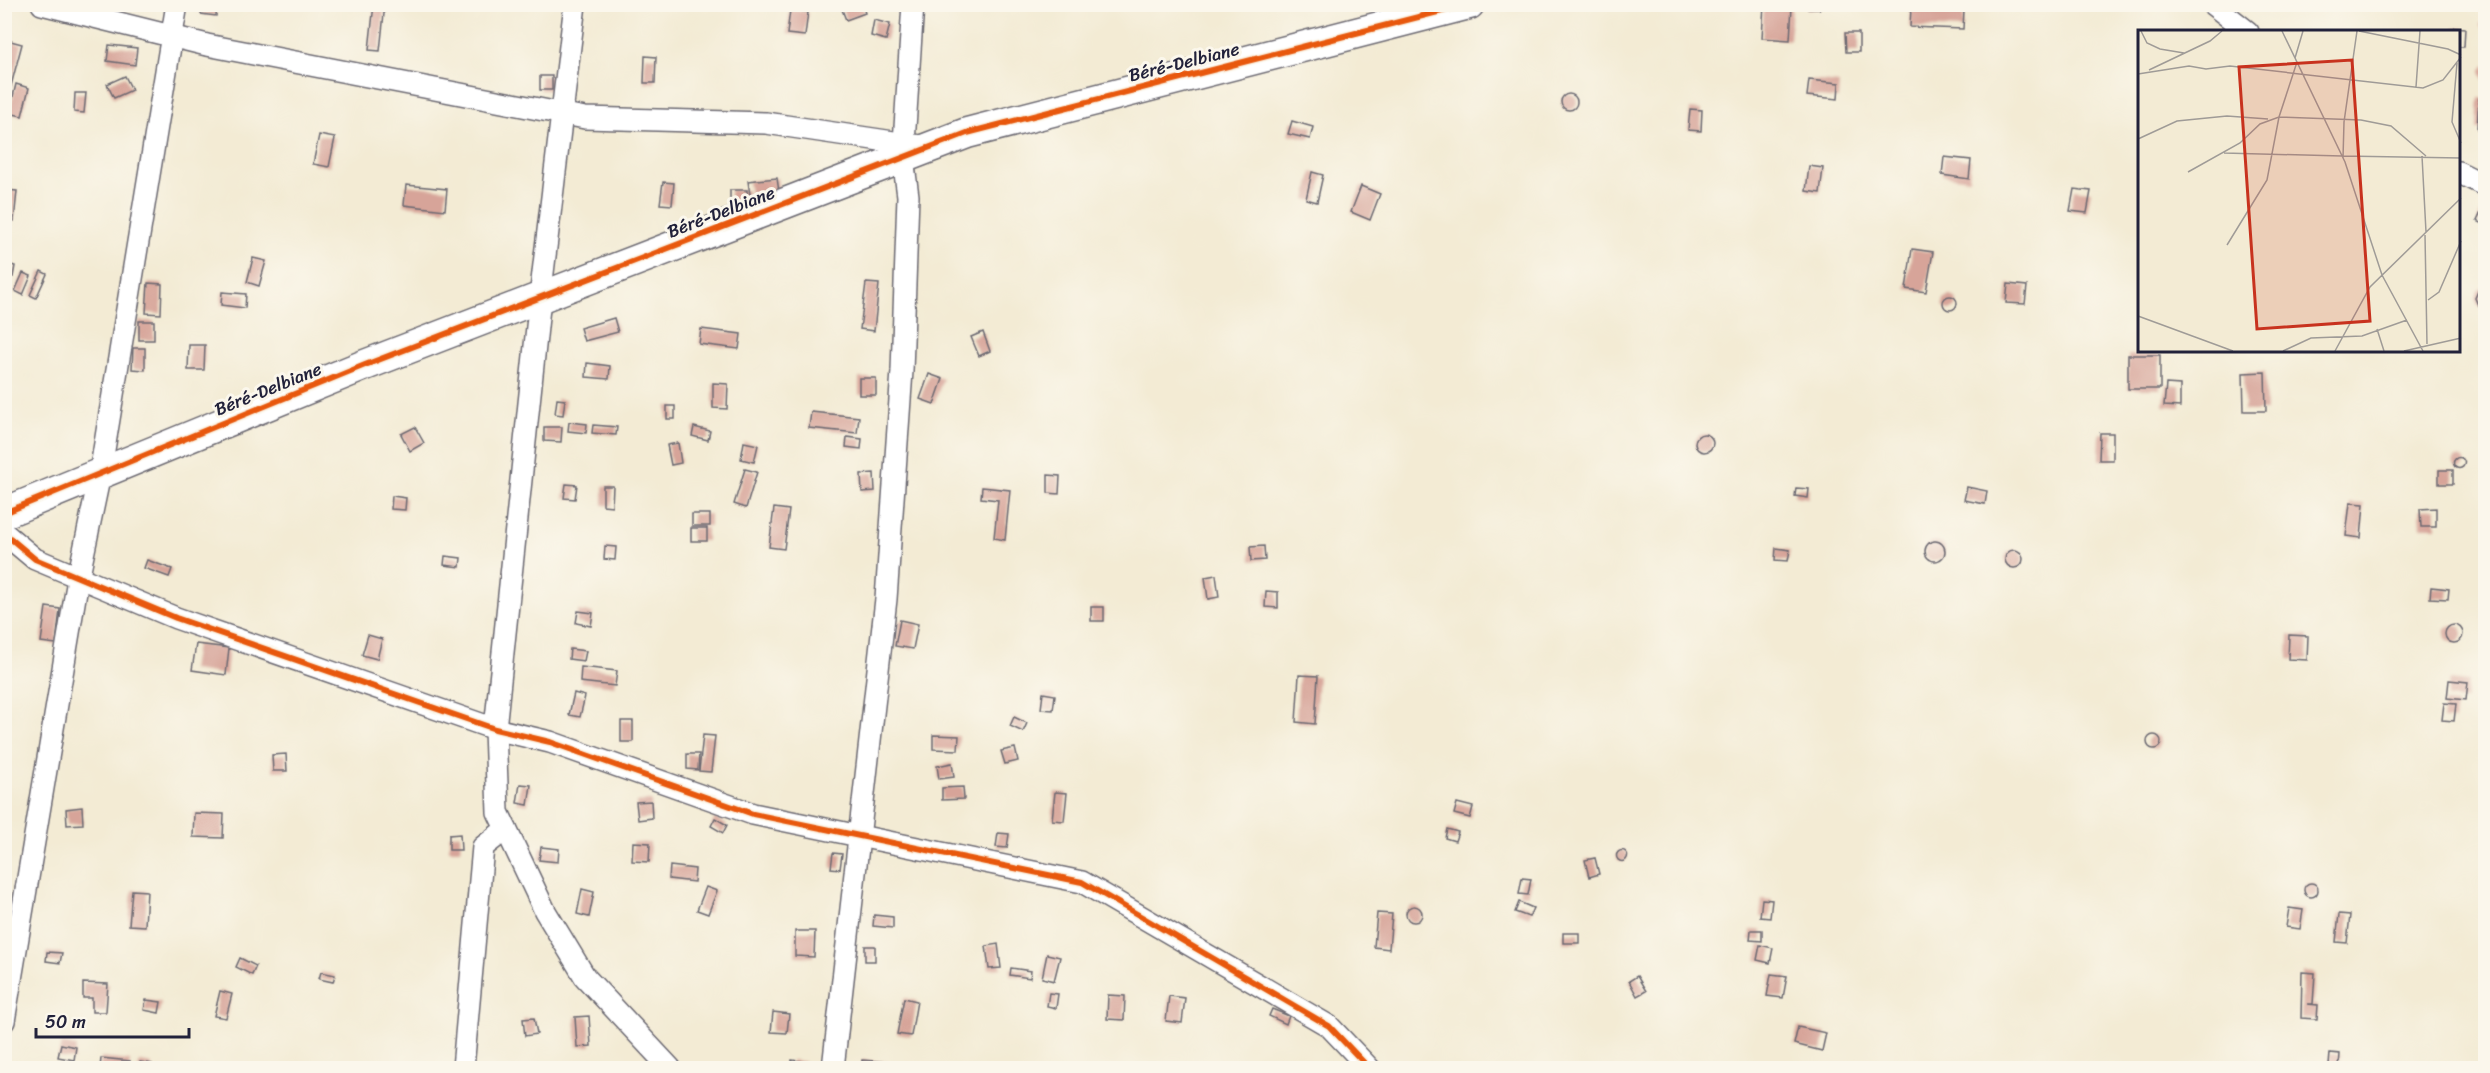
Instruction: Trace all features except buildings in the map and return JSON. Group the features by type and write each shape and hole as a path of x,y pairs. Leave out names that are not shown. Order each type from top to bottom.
{"street":[{"path":"42,4 172,36 561,114 585,118 766,123 912,149"},
{"path":"4,1021 78,579 100,474 177,4"},
{"path":"575,4 540,298 495,729 498,812 545,911 585,977 670,1068"},
{"path":"833,1068 886,599 902,371 908,196 912,149 914,4"},
{"name":"Béré-Delbiane","path":"4,513 365,365 540,298 912,149 1469,4"},
{"path":"2212,4 2245,30"},
{"path":"2460,173 2486,186"},
{"path":"4,534 35,559 78,579 176,618 495,729 550,742 753,814 1082,882 1329,1026 1369,1068"},
{"path":"463,1068 483,847 506,829"}],"cycle path":[{"path":"4,513 365,365 967,133 1469,4"},
{"path":"4,533 35,559 176,618 495,729 550,742 753,814 1082,882 1329,1026 1369,1068"}]}
